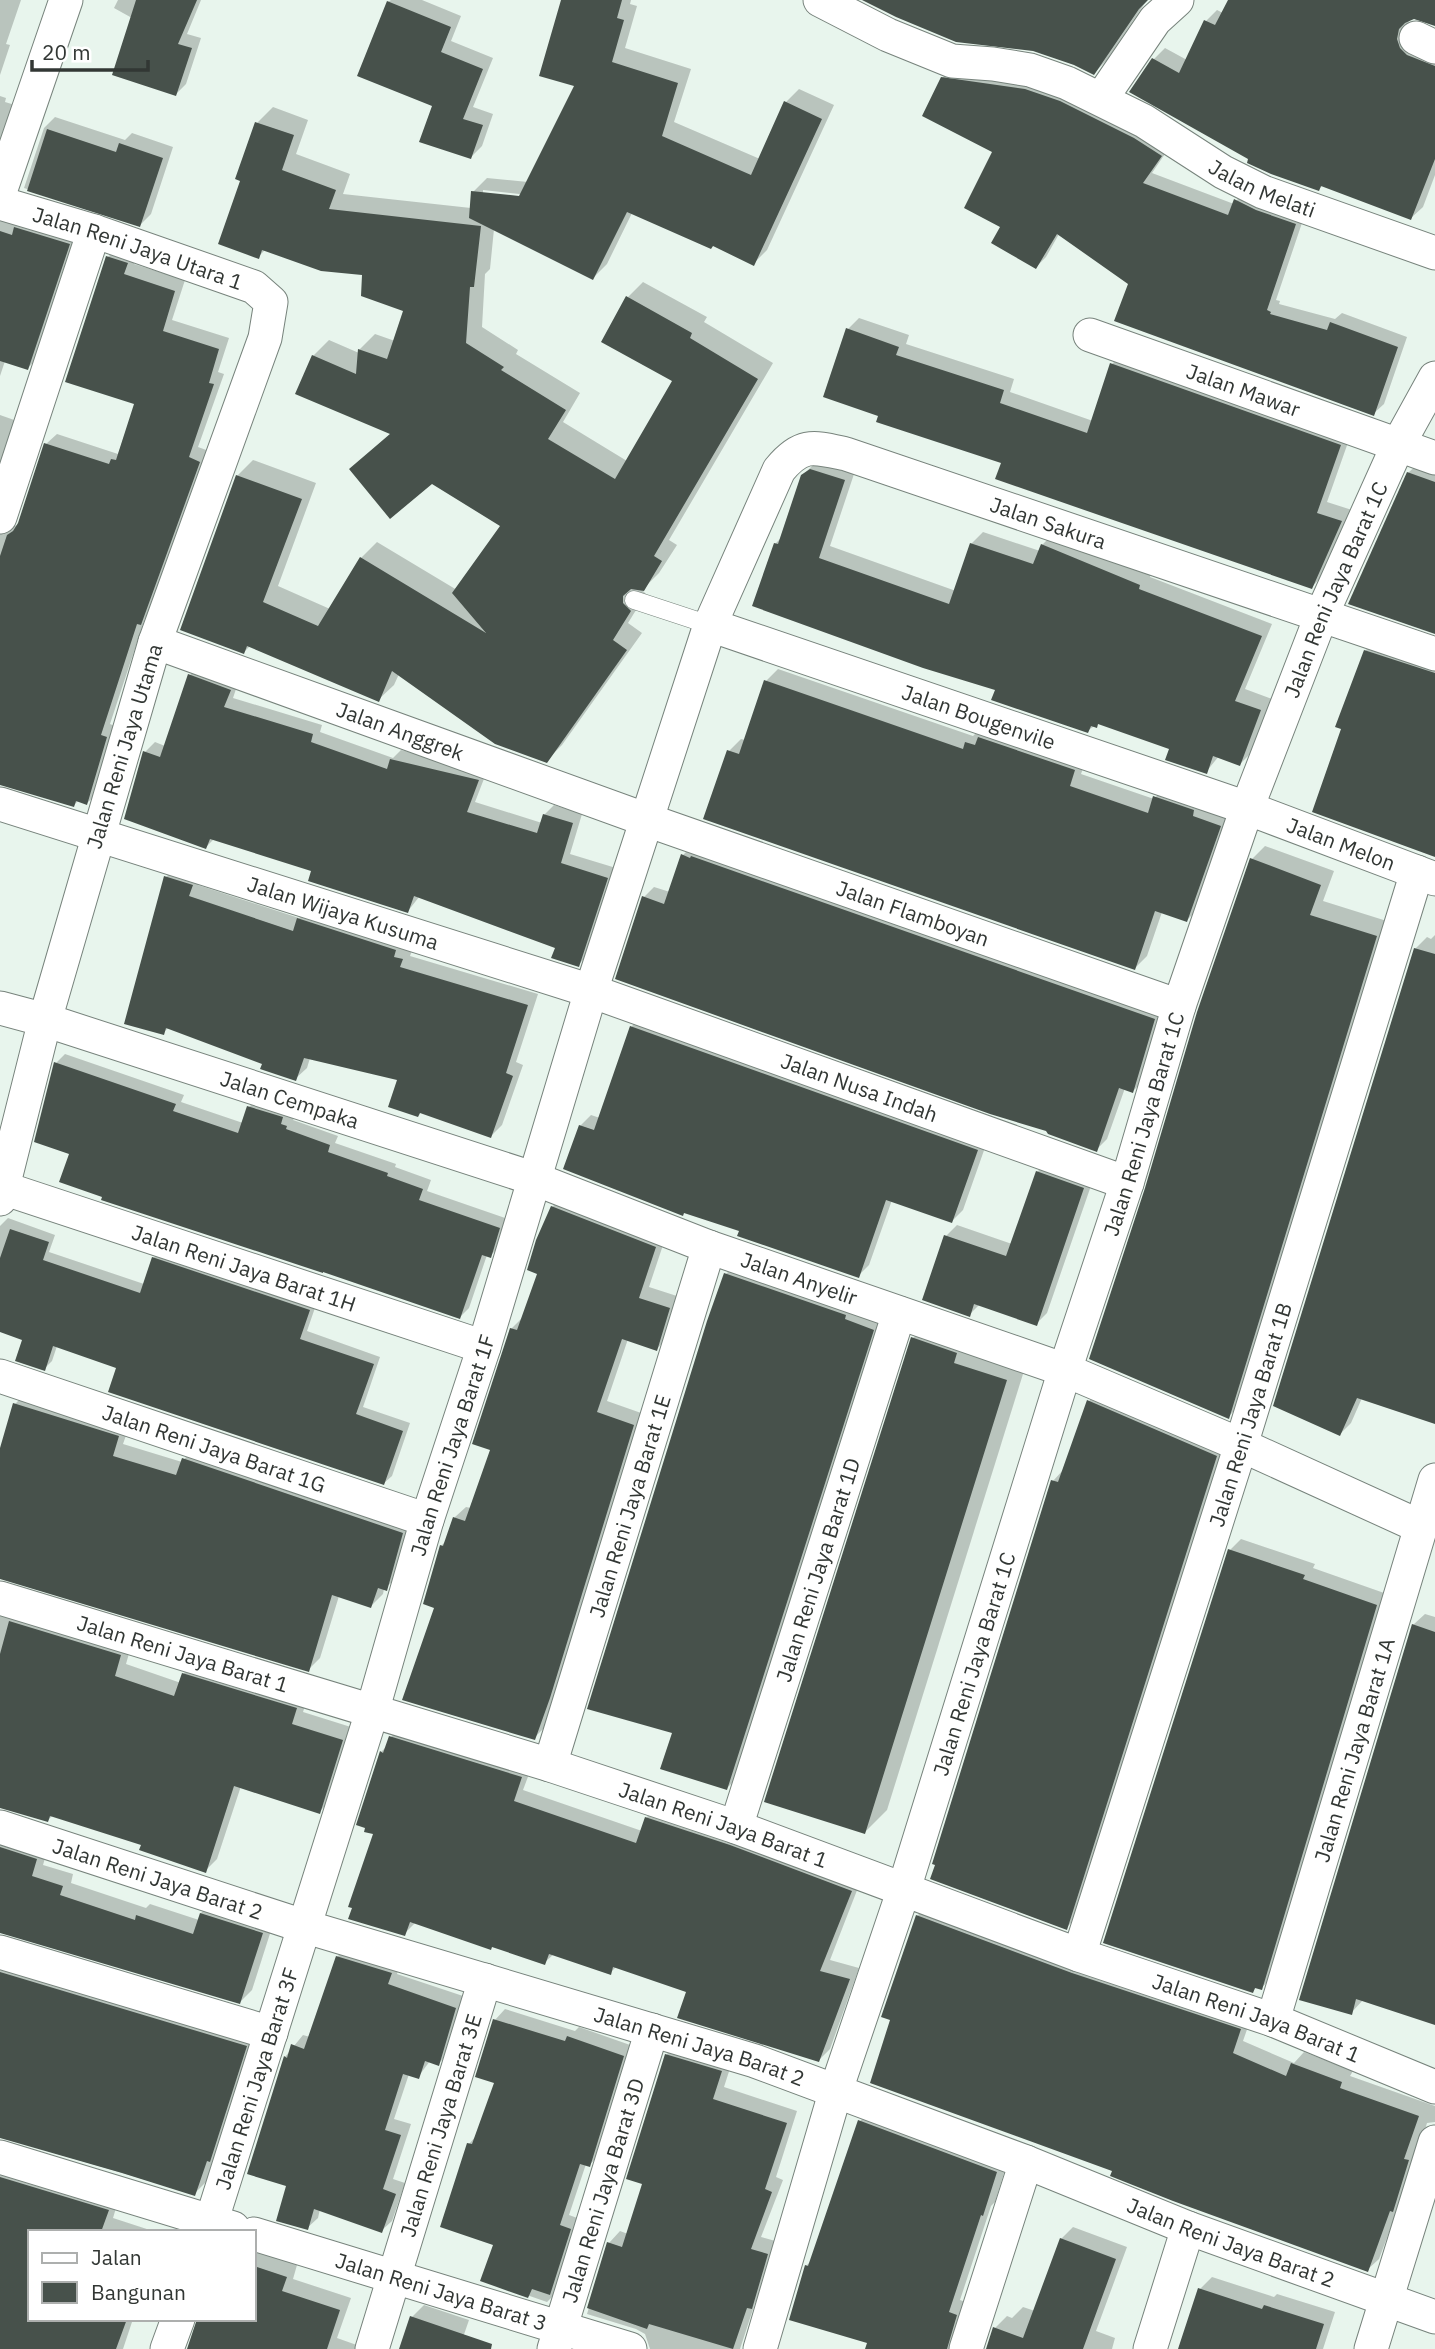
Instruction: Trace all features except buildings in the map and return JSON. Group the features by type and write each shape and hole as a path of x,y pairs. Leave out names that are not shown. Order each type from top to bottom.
{"street":[{"path":"0,192 66,0"},
{"name":"Jalan Melati","path":"820,0 888,35 952,61 1030,70 1067,83 1144,121 1223,172 1263,192 1435,253"},
{"path":"1101,99 1155,20 1177,0"},
{"name":"Jalan Reni Jaya Utara 1","path":"0,203 94,231 254,287 271,302"},
{"path":"0,517 94,231"},
{"name":"Jalan Reni Jaya Utama","path":"1,1193 45,1020 155,642 265,338 271,302"},
{"name":"Jalan Mawar","path":"1090,335 1435,457"},
{"name":"Jalan Reni Jaya Barat 1C","path":"760,2349 836,2090 904,1889 1065,1370 1127,1183 1179,1006 1247,808 1322,614 1398,445 1435,378"},
{"name":"Jalan Sakura","path":"779,470 792,453 813,447 846,454 1435,654"},
{"name":"Jalan Reni Jaya Barat 1F","path":"303,1926 372,1712 427,1520 484,1347 591,991 646,820 710,625 779,470"},
{"name":"Jalan Bougenvile","path":"710,625 1247,808"},
{"name":"Jalan Anggrek","path":"155,642 646,820"},
{"name":"Jalan Wijaya Kusuma","path":"0,804 591,991"},
{"name":"Jalan Melon","path":"1247,808 1426,875"},
{"name":"Jalan Flamboyan","path":"646,820 1179,1006"},
{"name":"Jalan Reni Jaya Barat 1B","path":"1079,1955 1426,875"},
{"name":"Jalan Nusa Indah","path":"591,991 1127,1183"},
{"name":"Jalan Cempaka","path":"0,1008 45,1020 535,1180"},
{"name":"Jalan Anyelir","path":"535,1180 709,1247 1065,1370 1241,1445 1421,1527"},
{"name":"Jalan Reni Jaya Barat 1H","path":"1,1193 484,1347"},
{"name":"Jalan Reni Jaya Barat 1E","path":"550,1765 709,1247"},
{"name":"Jalan Reni Jaya Barat 1D","path":"736,1827 899,1313"},
{"name":"Jalan Reni Jaya Barat 1G","path":"0,1376 427,1520"},
{"name":"Jalan Reni Jaya Barat 1A","path":"1273,2020 1435,1480"},
{"name":"Jalan Reni Jaya Barat 1","path":"0,1598 550,1765 736,1827 1079,1955 1273,2020 1435,2087"},
{"name":"Jalan Reni Jaya Barat 2","path":"0,1827 303,1926 755,2061 1026,2162 1188,2228 1435,2317"},
{"name":"Jalan Reni Jaya Barat 3F","path":"210,2227 303,1926"},
{"path":"0,1952 271,2033"},
{"name":"Jalan Reni Jaya Barat 3E","path":"372,2349 485,1980"},
{"name":"Jalan Reni Jaya Barat 3D","path":"557,2339 652,2030"},
{"path":"1371,2349 1435,2142"},
{"path":"0,2157 210,2227 231,2230"},
{"path":"966,2349 1026,2162"},
{"path":"1150,2349 1188,2228"},
{"name":"Jalan Reni Jaya Barat 3","path":"256,2235 394,2277 557,2339 630,2349"},
{"path":"167,2349 176,2321"}],"lane":[{"path":"634,600 710,625"}]}
